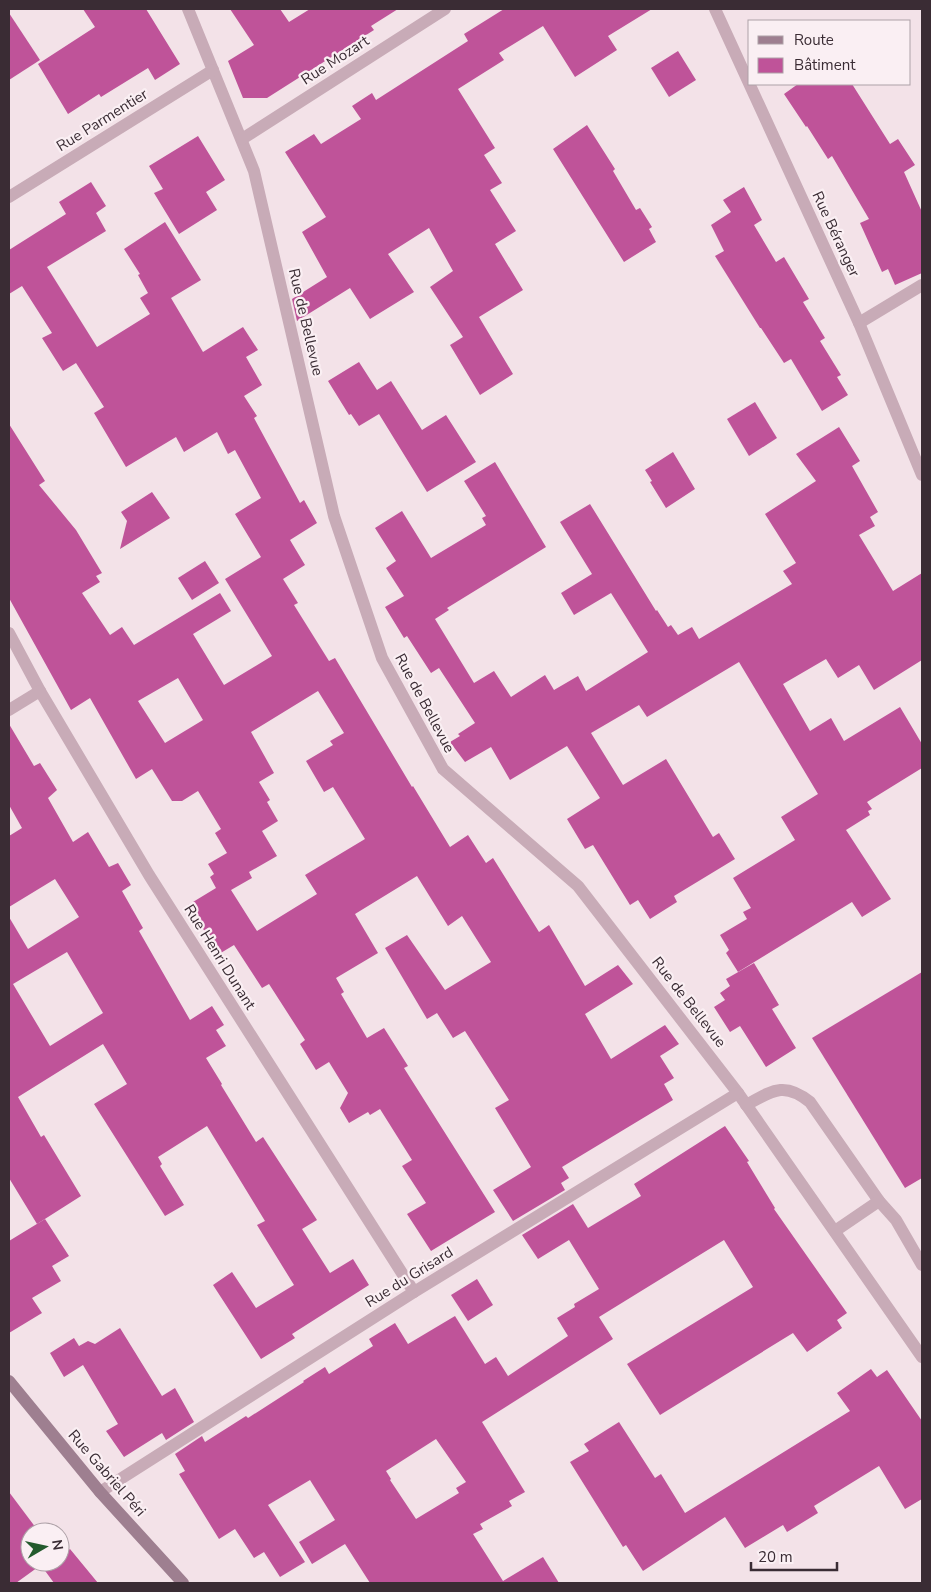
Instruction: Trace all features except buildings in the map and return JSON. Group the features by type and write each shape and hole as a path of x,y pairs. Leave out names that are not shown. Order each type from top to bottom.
{"main road":[{"name":"Rue Gabriel Péri","path":"9,1380 100,1492 183,1583"}],"street":[{"name":"Rue de Bellevue","path":"188,9 254,171 334,516 382,658 443,769 578,886 738,1093 922,1357"},
{"name":"Rue Mozart","path":"242,139 445,9"},
{"name":"Rue Béranger","path":"715,9 748,81"},
{"name":"Rue Parmentier","path":"9,197 213,70"},
{"name":"Rue Béranger","path":"750,85 859,323 922,475"},
{"path":"859,323 922,285"},
{"name":"Rue Henri Dunant","path":"9,633 40,691 149,875 414,1292"},
{"path":"9,710 40,691"},
{"path":"746,1105 777,1090 801,1094 810,1102 879,1201 896,1220 922,1265"},
{"name":"Rue du Grisard","path":"100,1492 414,1292 738,1093"},
{"path":"834,1232 879,1201"}]}
